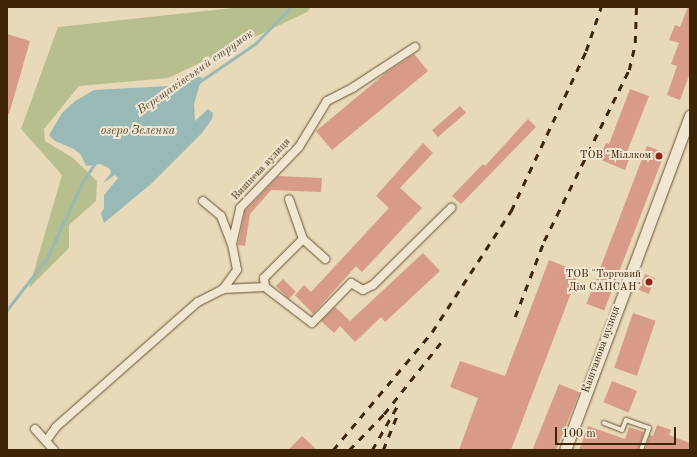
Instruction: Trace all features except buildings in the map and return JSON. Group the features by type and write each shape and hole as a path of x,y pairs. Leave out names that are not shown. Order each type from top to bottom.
{"street":[{"name":"Вишнева вулиця","path":"232,244 240,208 299,147 327,101 354,87 414,47"},
{"name":"Каштанова вулиця","path":"565,450 690,116"},
{"path":"289,199 303,239 325,259"},
{"name":"Вишнева вулиця","path":"203,201 221,216 232,244 237,270 223,289"},
{"path":"303,239 264,278 265,288 312,323 351,283 363,290 373,285 451,208"},
{"name":"Вишнева вулиця","path":"46,441 56,427 198,302 223,289 265,288"},
{"path":"35,428 54,450"}],"lane":[{"path":"604,423 622,430 626,420 649,428 641,450"}],"green space":[{"path":"242,7 311,7 307,12 168,78 79,86 44,129 45,141 73,158 97,181 96,201 69,225 69,248 29,288 62,175 21,129 58,27"}],"water":[{"name":"озеро Зеленка","path":"189,77 202,77 194,104 195,121 208,109 213,113 212,119 202,133 152,183 104,223 101,213 104,208 104,195 118,178 115,175 103,183 111,173 110,169 101,164 86,166 81,155 74,149 55,141 49,135 62,113 75,101 94,90 169,86"}],"waterway":[{"name":"Верещаківський струмок","path":"199,82 255,44 291,7"},
{"name":"Верещаківський струмок","path":"7,310 47,258 82,183 95,163"}],"railway":[{"path":"333,450 432,332 511,211 586,51 601,7"},
{"path":"515,317 544,241 629,70 635,43 636,7"},
{"path":"349,450 384,414 442,341"},
{"path":"372,450 399,403"},
{"path":"383,450 398,413"}],"place":[{"name":"ТОВ \"Міллком","path":"659,156"},
{"name":"ТОВ \"Торговий Дім САПСАН\"","path":"649,282"}]}
